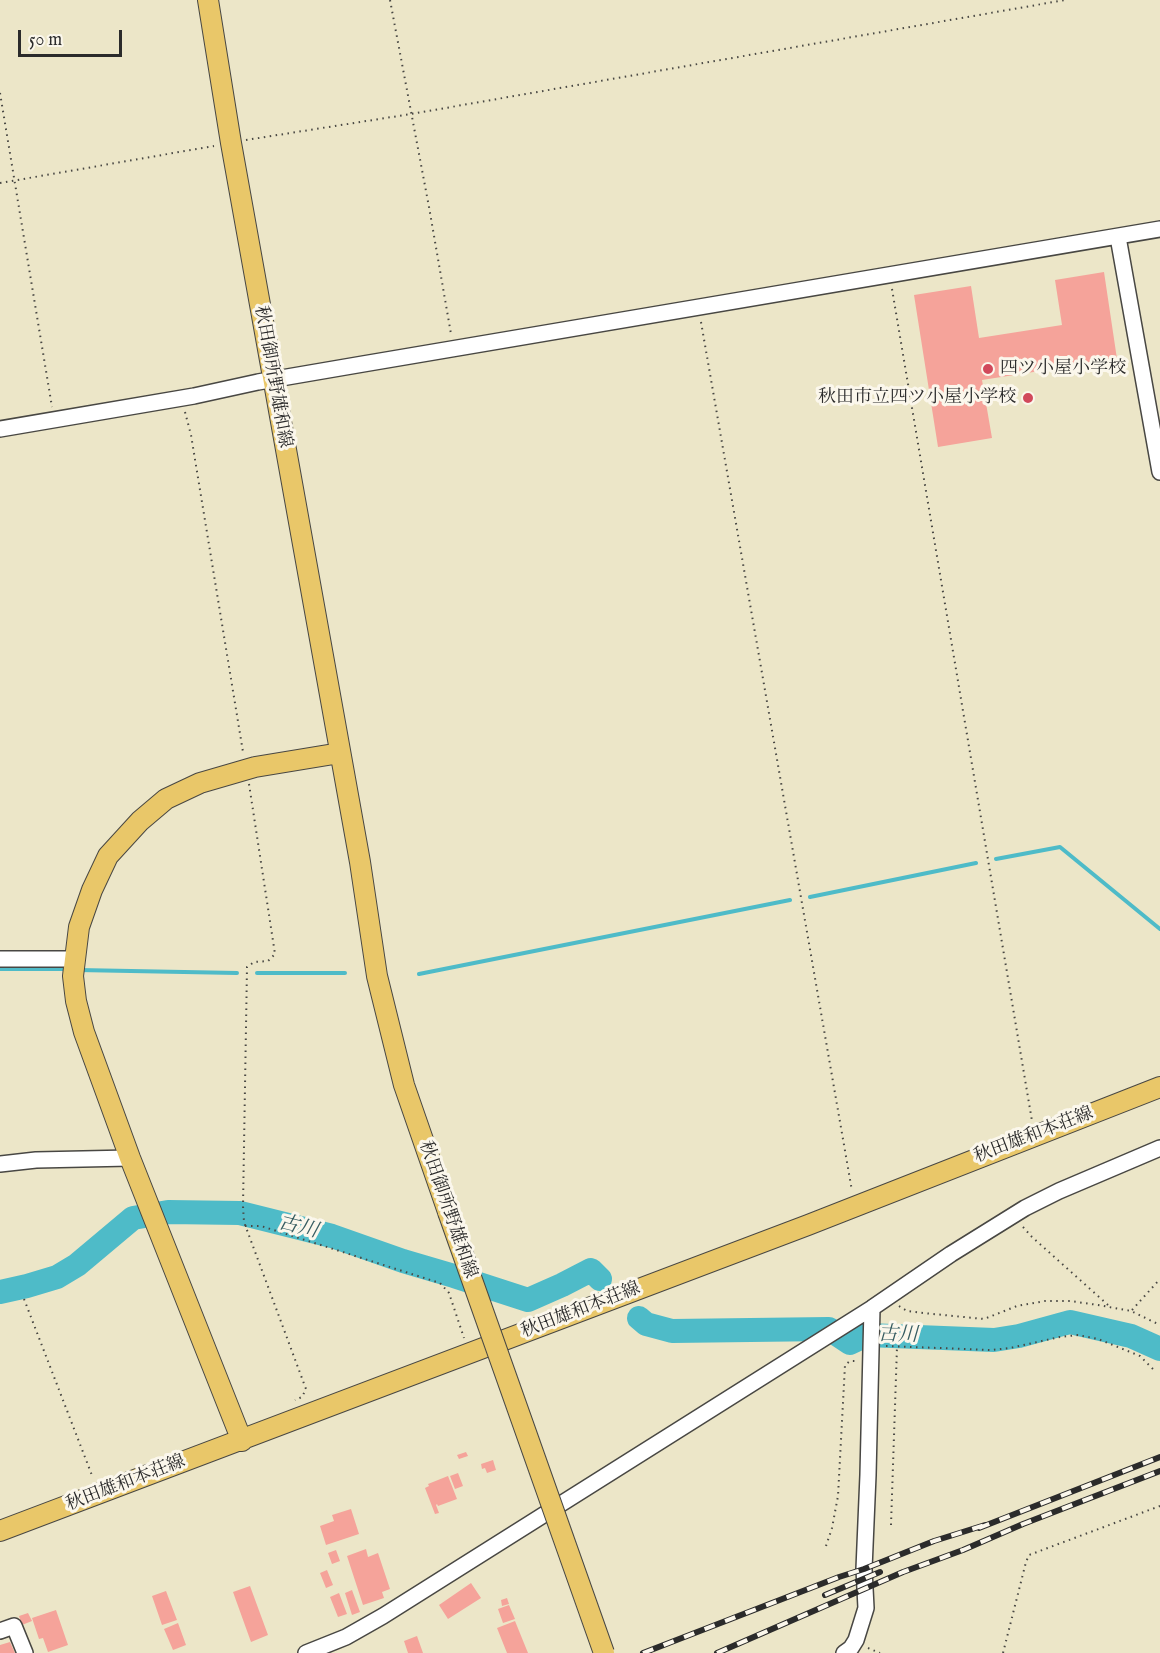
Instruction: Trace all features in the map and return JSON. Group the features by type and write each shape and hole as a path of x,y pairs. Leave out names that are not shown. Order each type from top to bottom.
{"main road":[{"name":"秋田御所野雄和線","path":"208,0 231,143 360,862 377,976 404,1085 604,1653"},
{"path":"242,1441 152,1215 84,1032 76,1001 74,965 79,927 92,890 108,856 140,822 166,799 200,783 246,770 340,753"},
{"name":"秋田雄和本荘線","path":"0,1531 855,1207 1160,1087"}],"street":[{"path":"0,429 182,398 273,379 1160,229"},
{"path":"1118,237 1160,472"},
{"path":"0,959 74,965"},
{"path":"306,1653 346,1637 383,1616 872,1308 1013,1215 1059,1191 1160,1148"},
{"path":"0,1164 36,1160 130,1158"},
{"path":"844,1653 856,1640 866,1608 864,1569 872,1308"},
{"path":"0,1631 14,1626 25,1653"}],"path":[{"path":"390,0 454,349"},
{"path":"0,183 1065,0"},
{"path":"0,93 54,420"},
{"path":"890,275 1034,1136"},
{"path":"699,307 855,1207"},
{"path":"182,398 275,954 268,961 254,962 247,967 243,1206 245,1226 306,1389 302,1397 291,1402"},
{"path":"1013,1215 1032,1237 1109,1306"},
{"path":"245,1226 261,1226 440,1282 449,1293 470,1354"},
{"path":"1131,1311 1160,1279"},
{"path":"889,1296 907,1311 984,1319 1017,1306 1045,1301 1070,1301 1131,1311 1160,1325"},
{"path":"24,1299 94,1480"},
{"path":"826,1546 838,1496 845,1365 871,1349 897,1347 991,1350 1078,1335 1098,1339 1140,1356 1154,1370"},
{"path":"891,1525 897,1347"},
{"path":"1003,1653 1029,1554 1160,1506"}],"building":[{"name":"四ツ小屋小学校","path":"1104,272 1117,359 982,380 992,438 938,447 914,295 971,286 979,338 1062,325 1055,280"},
{"path":"466,1452 468,1456 459,1459 457,1455"},
{"path":"493,1460 496,1470 487,1473 485,1468 482,1469 481,1464"},
{"path":"458,1473 463,1486 455,1489 450,1476"},
{"path":"448,1476 457,1499 438,1506 437,1504 439,1513 435,1514 425,1488 429,1486 428,1484"},
{"path":"351,1509 359,1534 326,1545 320,1526 334,1521 332,1515"},
{"path":"366,1549 368,1557 378,1553 390,1589 382,1592 384,1598 363,1605 347,1556"},
{"path":"336,1550 340,1561 332,1564 328,1553"},
{"path":"327,1570 333,1585 326,1588 320,1573"},
{"path":"471,1583 481,1598 448,1619 439,1605"},
{"path":"250,1586 268,1635 251,1642 233,1592"},
{"path":"352,1590 360,1612 352,1615 345,1593"},
{"path":"166,1591 177,1620 162,1625 152,1596"},
{"path":"339,1593 347,1614 338,1617 330,1597"},
{"path":"507,1598 509,1604 502,1606 501,1600"},
{"path":"509,1605 515,1619 503,1623 498,1609"},
{"path":"56,1610 68,1645 48,1652 43,1638 39,1639 32,1618"},
{"path":"28,1613 32,1621 22,1625 19,1616"},
{"path":"515,1621 528,1653 507,1653 497,1628"},
{"path":"178,1623 186,1645 173,1650 164,1629"},
{"path":"417,1636 423,1653 408,1653 404,1641"},
{"path":"10,1642 15,1653 0,1653 0,1645"}],"waterway":[{"path":"996,859 1060,847 1160,929"},
{"path":"810,897 976,863"},
{"path":"419,974 790,900"},
{"path":"0,969 68,969"},
{"path":"78,970 237,973"},
{"path":"257,973 345,973"},
{"name":"古川","path":"0,1292 57,1277 77,1265 133,1218 168,1212 240,1213 332,1236 528,1300 591,1270 600,1279"},
{"name":"古川","path":"639,1318 646,1324 672,1331 829,1329 850,1343 867,1335 994,1340 1019,1336 1070,1322 1131,1336 1160,1349"}],"railway":[{"path":"979,1528 1160,1457"},
{"path":"717,1653 903,1572 1160,1471"},
{"path":"643,1653 934,1541 985,1525"},
{"path":"825,1595 880,1572"}],"place":[{"name":"四ツ小屋小学校","path":"988,369"},
{"name":"秋田市立四ツ小屋小学校","path":"1028,398"}]}
